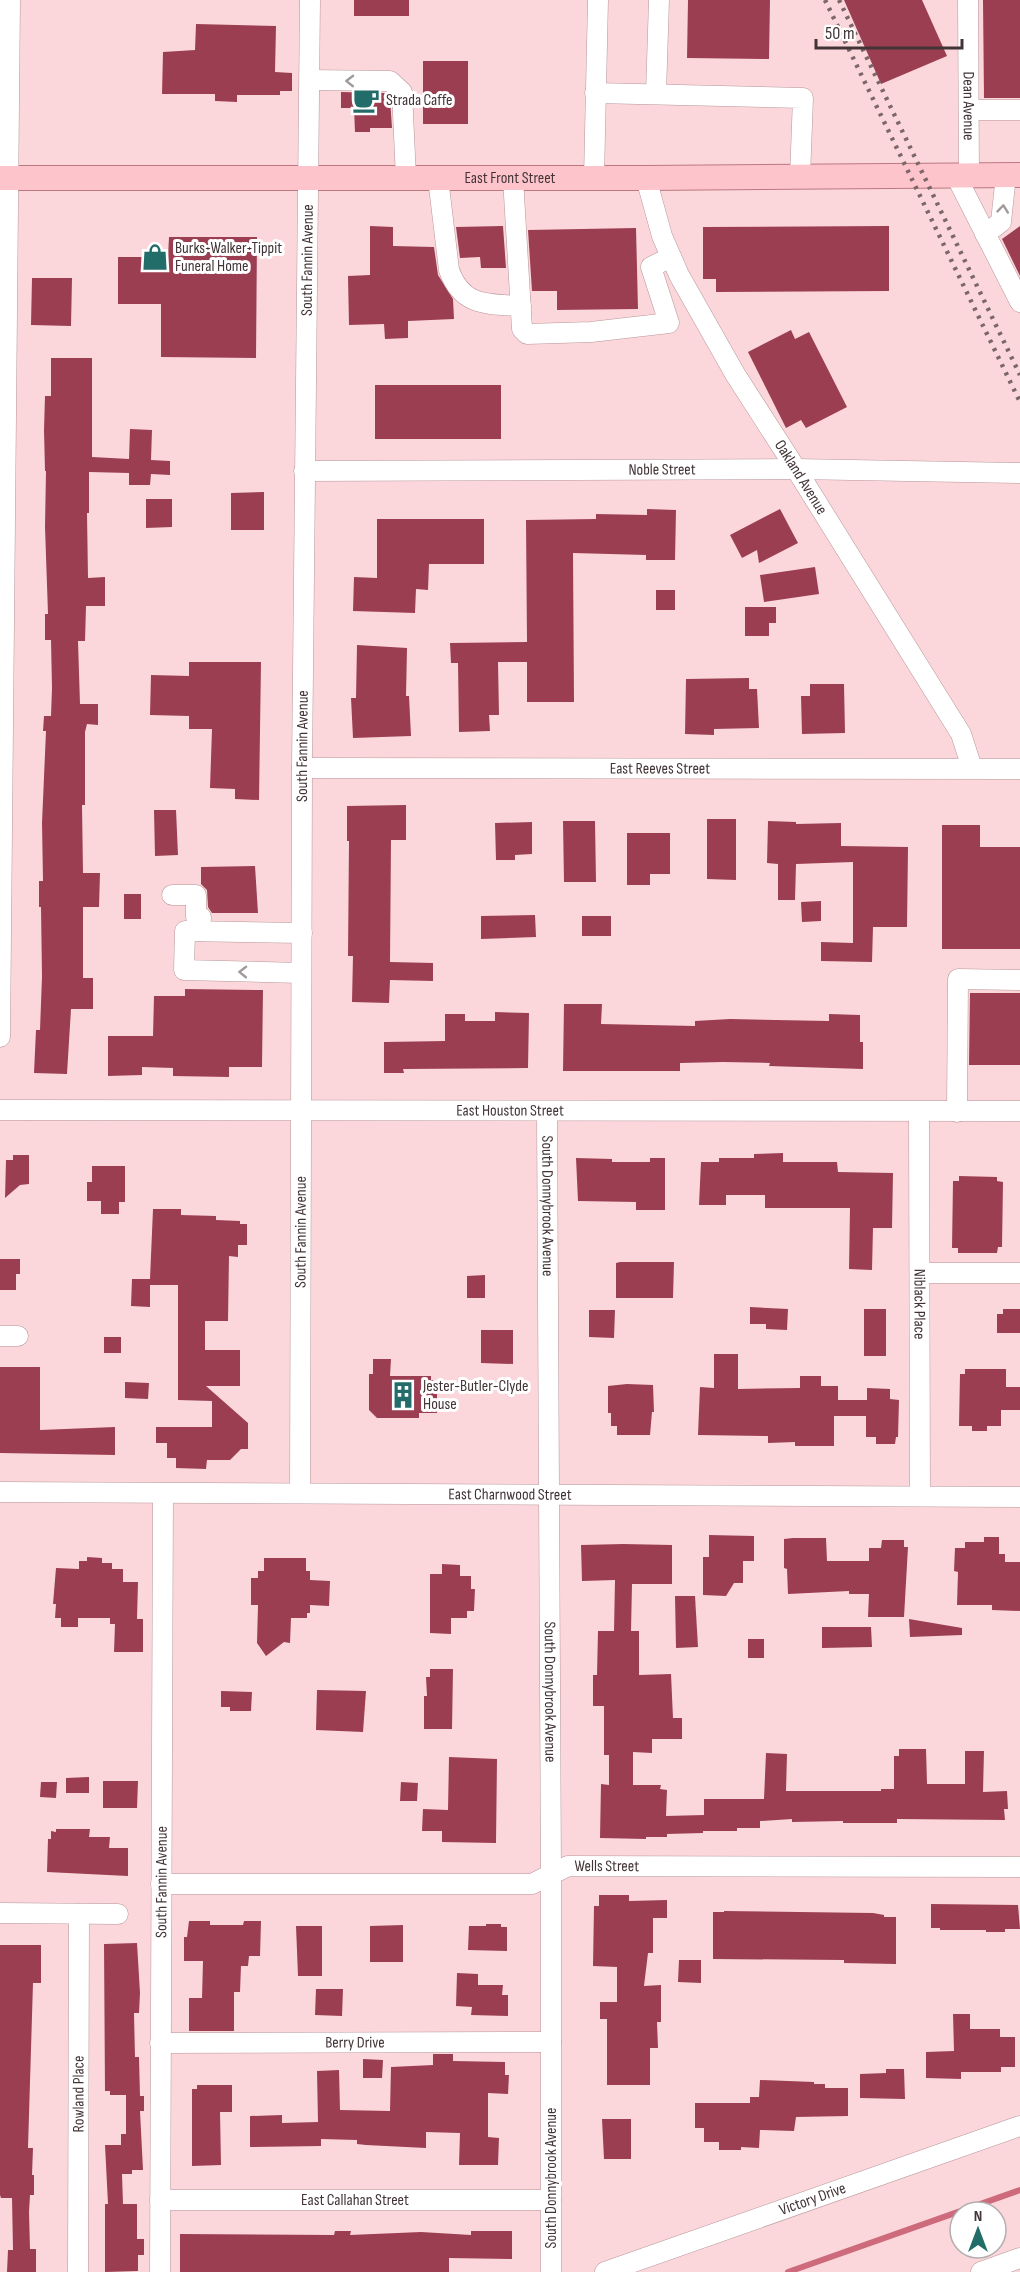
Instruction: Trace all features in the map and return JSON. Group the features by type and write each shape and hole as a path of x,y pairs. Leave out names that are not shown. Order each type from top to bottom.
{"main road":[{"name":"East Front Street","path":"5,178 646,178 1013,175"}],"street":[{"path":"0,1036 5,178 10,0"},
{"name":"South Fannin Avenue","path":"300,1493 302,768 310,0"},
{"path":"594,178 598,0"},
{"path":"656,94 659,0"},
{"name":"Dean Avenue","path":"963,176 969,110 968,0"},
{"path":"310,80 390,81 402,92 406,178"},
{"path":"595,93 802,98 800,177"},
{"path":"969,110 1020,110"},
{"path":"985,234 1001,222 1013,175"},
{"path":"963,176 985,234 1020,302"},
{"path":"438,178 449,270 453,282 462,293 479,304 521,306"},
{"path":"513,178 522,329 527,334 591,332 669,323 698,309"},
{"name":"Oakland Avenue","path":"646,178 662,236 679,275 735,374 961,734 972,768"},
{"path":"669,323 651,267 671,257"},
{"name":"Noble Street","path":"304,471 796,469 1020,473"},
{"name":"East Reeves Street","path":"302,768 1020,769"},
{"path":"171,894 196,894 196,917 201,917 200,931"},
{"path":"301,973 184,970 185,931 302,933"},
{"path":"957,1112 958,979 1020,980"},
{"name":"East Houston Street","path":"0,1110 1020,1112"},
{"name":"South Donnybrook Avenue","path":"547,1112 551,2272"},
{"name":"Niblack Place","path":"919,1112 920,1496"},
{"path":"920,1273 1020,1273"},
{"name":"East Charnwood Street","path":"0,1492 1020,1497"},
{"name":"South Fannin Avenue","path":"160,2272 163,1493"},
{"name":"Wells Street","path":"161,1884 532,1884 568,1866 1020,1867"},
{"path":"0,1913 118,1914"},
{"name":"Rowland Place","path":"78,2272 79,1914"},
{"name":"Berry Drive","path":"160,2043 551,2042"},
{"name":"Victory Drive","path":"605,2272 1020,2126"},
{"name":"East Callahan Street","path":"160,2200 551,2200"},
{"path":"981,2272 1020,2258"}],"building":[{"path":"354,0 409,0 409,16 354,16"},
{"path":"688,0 770,0 769,59 687,58"},
{"path":"844,0 922,0 947,56 881,84"},
{"path":"983,0 1020,0 1020,98 984,98"},
{"path":"196,24 276,26 275,72 292,73 292,91 280,91 280,95 237,95 237,102 215,101 215,94 162,94 163,52 195,50"},
{"path":"423,61 468,61 468,124 423,124"},
{"path":"341,92 385,93 390,98 392,128 370,128 370,132 355,132 354,108 341,108"},
{"path":"370,226 393,227 393,246 434,247 438,275 453,299 454,319 408,321 408,338 385,339 384,324 349,325 348,276 370,275"},
{"path":"503,226 506,268 481,268 480,257 460,258 456,227"},
{"path":"889,226 889,291 716,292 716,279 703,279 703,227"},
{"path":"1020,226 1020,276 1002,239"},
{"path":"636,228 638,309 557,310 557,291 532,291 528,230"},
{"path":"169,237 257,237 256,358 161,357 161,304 118,304 118,257 168,257"},
{"path":"32,278 72,278 71,326 31,325"},
{"path":"791,330 795,339 809,332 847,407 806,428 801,420 786,428 748,352"},
{"path":"51,358 92,358 92,457 129,459 130,429 152,430 151,460 170,461 170,475 151,474 150,485 129,485 129,473 89,472 88,578 105,577 105,606 86,606 85,641 78,641 80,704 98,704 98,725 87,724 85,732 85,805 82,805 83,873 100,873 99,907 83,907 83,978 93,978 93,1009 71,1009 67,1074 34,1073 36,1030 40,1030 42,977 39,881 43,881 42,823 46,731 43,731 44,716 51,716 52,688 51,640 45,640 45,614 48,614 44,430 45,396 51,396"},
{"path":"375,385 501,385 501,439 375,439"},
{"path":"264,492 264,530 231,530 231,493"},
{"path":"146,499 172,499 172,527 146,528"},
{"path":"647,509 676,510 675,560 646,560 646,555 573,553 574,702 527,702 527,662 498,662 499,715 489,715 490,731 459,732 458,663 451,663 450,643 527,642 526,520 596,519 596,514 647,515"},
{"path":"780,509 798,543 759,563 757,550 742,558 730,535"},
{"path":"377,519 484,519 484,564 429,564 428,590 416,589 415,613 353,611 354,577 377,578"},
{"path":"815,567 819,594 764,602 760,575"},
{"path":"656,590 675,590 675,610 656,610"},
{"path":"745,607 776,607 776,623 769,623 769,636 745,636"},
{"path":"357,645 407,648 406,696 409,696 411,736 353,738 351,698 356,698"},
{"path":"189,662 261,662 259,800 235,799 235,789 210,788 212,729 189,729 189,716 150,715 151,675 189,676"},
{"path":"749,678 749,689 757,689 759,728 714,729 714,735 685,734 686,679"},
{"path":"810,684 844,684 845,733 802,734 801,696 810,696"},
{"path":"406,805 406,840 391,840 390,962 433,963 433,981 390,980 389,1003 352,1002 353,956 348,956 347,806"},
{"path":"154,810 176,810 178,855 155,856"},
{"path":"707,819 736,819 736,880 707,879"},
{"path":"563,821 595,821 596,882 564,882"},
{"path":"768,821 796,822 796,824 841,823 841,846 908,847 907,927 873,927 872,962 821,961 821,942 853,943 853,862 796,864 795,900 778,900 778,864 767,863"},
{"path":"532,822 532,854 515,855 515,860 496,860 495,823"},
{"path":"942,825 980,825 980,847 1020,847 1020,949 942,949"},
{"path":"627,833 670,833 670,874 650,874 650,885 627,885"},
{"path":"255,866 258,913 212,913 208,907 207,890 201,884 201,867"},
{"path":"124,894 141,894 141,919 124,919"},
{"path":"821,901 821,921 802,922 801,902"},
{"path":"535,915 536,937 481,939 481,916"},
{"path":"582,916 611,916 611,936 582,936"},
{"path":"185,989 263,990 262,1067 229,1067 229,1077 173,1076 173,1068 142,1067 142,1075 108,1076 108,1036 153,1036 154,996 185,996"},
{"path":"970,993 1020,993 1020,1065 969,1065"},
{"path":"564,1004 602,1004 601,1024 695,1026 695,1021 730,1019 829,1021 829,1014 860,1015 863,1069 723,1062 680,1063 680,1071 563,1071"},
{"path":"495,1012 529,1013 528,1068 403,1069 404,1073 384,1073 384,1042 445,1041 445,1014 465,1014 465,1021 495,1021"},
{"path":"783,1153 783,1162 837,1162 838,1172 893,1173 892,1228 873,1228 872,1270 849,1269 850,1208 765,1208 765,1195 726,1195 726,1205 699,1205 701,1162 719,1162 719,1158 754,1158 754,1154"},
{"path":"13,1155 29,1155 29,1184 20,1185 5,1198 6,1160 13,1160"},
{"path":"576,1158 612,1159 612,1162 650,1162 650,1158 665,1158 665,1210 636,1210 636,1202 578,1201"},
{"path":"92,1166 125,1166 125,1202 119,1202 119,1214 101,1214 101,1201 87,1201 87,1182 92,1182"},
{"path":"959,1176 997,1177 997,1181 1003,1182 1002,1247 998,1247 997,1253 958,1253 958,1248 952,1248 953,1181 959,1181"},
{"path":"153,1209 181,1209 181,1215 216,1216 216,1220 240,1221 240,1224 247,1224 247,1245 238,1245 238,1257 229,1256 228,1321 205,1321 205,1350 240,1350 240,1386 206,1386 248,1423 248,1449 241,1449 230,1460 207,1460 206,1469 176,1468 176,1458 167,1458 167,1443 156,1443 156,1427 212,1427 212,1401 178,1400 178,1285 150,1285 150,1307 131,1306 132,1279 150,1279"},
{"path":"0,1259 20,1259 20,1274 16,1274 16,1290 0,1290"},
{"path":"674,1262 673,1298 616,1298 616,1263"},
{"path":"485,1275 485,1298 467,1298 467,1276"},
{"path":"750,1307 788,1309 787,1330 766,1329 766,1324 750,1324"},
{"path":"864,1309 886,1309 886,1356 864,1356"},
{"path":"1003,1309 1020,1309 1020,1333 997,1333 997,1314 1003,1314"},
{"path":"589,1310 615,1310 614,1338 589,1337"},
{"path":"481,1330 513,1330 513,1364 481,1363"},
{"path":"104,1337 121,1337 121,1353 104,1353"},
{"path":"714,1354 738,1354 738,1389 800,1388 800,1376 821,1376 821,1386 838,1386 838,1400 867,1400 867,1388 890,1389 890,1399 899,1400 898,1437 896,1437 895,1444 876,1444 876,1437 866,1437 866,1416 834,1416 834,1446 795,1446 795,1442 768,1443 768,1436 698,1435 700,1387 714,1388"},
{"name":"Jester-Butler-Clyde House","path":"373,1359 391,1359 390,1376 431,1376 431,1380 437,1380 437,1413 419,1413 419,1418 377,1418 369,1410 369,1374 373,1374"},
{"path":"0,1367 40,1367 40,1430 115,1427 115,1455 0,1453"},
{"path":"965,1369 1006,1369 1006,1387 1020,1387 1020,1410 1001,1410 1001,1426 987,1426 987,1431 972,1431 972,1426 959,1426 960,1374 965,1374"},
{"path":"125,1382 149,1383 148,1399 125,1398"},
{"path":"653,1385 654,1412 652,1412 650,1435 617,1435 617,1426 611,1426 611,1413 608,1413 608,1386"},
{"path":"709,1535 754,1536 754,1561 743,1561 743,1583 734,1583 726,1596 703,1595 703,1557 709,1557"},
{"path":"984,1537 999,1537 999,1554 1005,1554 1005,1562 1020,1562 1020,1611 992,1610 992,1605 957,1605 958,1572 954,1571 955,1548 965,1548 965,1542 984,1542"},
{"path":"826,1538 827,1561 869,1561 869,1548 881,1548 882,1540 904,1540 904,1547 908,1547 904,1617 868,1617 869,1594 849,1594 849,1591 788,1594 787,1569 784,1568 784,1539"},
{"path":"581,1545 672,1545 672,1584 632,1584 631,1631 639,1631 639,1675 671,1674 673,1718 682,1718 682,1739 652,1739 652,1753 633,1752 633,1785 661,1785 660,1789 667,1790 666,1816 704,1815 704,1799 764,1799 766,1753 787,1754 786,1791 881,1791 881,1789 894,1789 894,1756 899,1756 899,1749 926,1749 927,1784 965,1784 965,1751 984,1751 983,1792 1007,1791 1008,1809 1004,1809 1005,1820 897,1819 897,1823 843,1823 843,1821 792,1822 792,1819 760,1821 760,1828 737,1828 737,1831 667,1834 667,1837 646,1837 646,1839 600,1838 601,1784 609,1785 609,1755 604,1755 604,1706 593,1706 593,1675 597,1675 598,1631 614,1631 615,1580 582,1581"},
{"path":"87,1557 102,1558 102,1563 112,1563 112,1569 123,1569 123,1582 138,1582 137,1619 143,1619 143,1652 114,1652 115,1624 110,1624 110,1618 78,1618 78,1627 61,1627 61,1618 55,1618 56,1604 53,1604 56,1568 79,1569 79,1561 87,1561"},
{"path":"264,1558 306,1558 306,1571 310,1571 310,1580 330,1581 329,1606 310,1605 307,1618 291,1618 290,1643 284,1642 266,1656 257,1643 258,1605 251,1605 251,1578 258,1578 258,1571 264,1571"},
{"path":"442,1564 460,1565 460,1576 471,1576 471,1589 475,1589 474,1611 467,1611 467,1618 451,1618 451,1634 430,1633 430,1574 442,1574"},
{"path":"675,1596 695,1596 698,1647 676,1648"},
{"path":"909,1619 962,1628 962,1635 910,1637"},
{"path":"822,1627 871,1627 872,1647 822,1648"},
{"path":"748,1639 764,1639 764,1658 748,1658"},
{"path":"430,1669 453,1669 452,1729 424,1729 424,1696 427,1696 426,1677 430,1677"},
{"path":"317,1690 366,1691 363,1732 316,1730"},
{"path":"221,1691 252,1692 251,1711 230,1711 230,1707 221,1707"},
{"path":"449,1757 497,1759 496,1843 442,1842 442,1831 422,1831 423,1809 448,1810"},
{"path":"89,1777 89,1793 66,1793 66,1778"},
{"path":"103,1781 138,1781 137,1808 103,1808"},
{"path":"41,1782 57,1782 56,1798 40,1797"},
{"path":"401,1782 418,1783 417,1801 400,1801"},
{"path":"56,1829 90,1829 89,1837 110,1837 109,1848 128,1848 128,1876 47,1872 48,1839 51,1839 51,1831 56,1832"},
{"path":"599,1895 629,1895 629,1901 667,1900 667,1918 653,1918 653,1953 648,1953 644,1986 661,1985 661,2022 657,2022 658,2048 650,2048 650,2085 607,2085 607,2019 600,2019 600,2002 617,2002 617,1967 593,1966 594,1906 599,1906"},
{"path":"931,1904 1018,1905 1020,1929 986,1932 986,1930 931,1928"},
{"path":"713,1912 873,1913 884,1915 884,1917 896,1917 896,1964 844,1963 844,1960 713,1959"},
{"path":"189,1921 210,1921 210,1925 243,1925 244,1921 261,1921 260,1956 249,1956 248,1966 241,1966 240,1992 234,1992 234,2031 189,2031 189,1998 202,1998 203,1961 184,1961 184,1937 187,1937"},
{"path":"486,1924 501,1924 501,1927 507,1927 507,1951 468,1950 469,1926 486,1926"},
{"path":"403,1925 403,1962 370,1962 370,1926"},
{"path":"296,1926 322,1926 322,1976 298,1976"},
{"path":"137,1943 140,1993 139,2013 134,2013 135,2057 139,2057 140,2096 144,2096 144,2111 140,2111 143,2170 132,2170 132,2174 122,2174 123,2204 137,2204 137,2239 144,2239 144,2255 138,2255 138,2271 105,2272 105,2204 108,2204 105,2145 121,2145 121,2134 126,2134 126,2095 110,2095 110,2091 105,2091 104,1944"},
{"path":"0,1945 41,1945 41,1983 33,1983 28,2148 33,2148 34,2195 30,2195 29,2212 30,2249 36,2249 36,2272 7,2272 8,2250 13,2250 12,2198 1,2198 0,2195"},
{"path":"679,1960 701,1960 701,1983 678,1982"},
{"path":"457,1973 478,1974 478,1985 503,1985 502,1995 508,1995 508,2016 471,2015 472,2007 456,2006"},
{"path":"316,1989 343,1989 342,2016 315,2015"},
{"path":"953,2014 970,2014 970,2029 1000,2029 1000,2037 1015,2037 1015,2067 1001,2067 1001,2072 961,2072 961,2079 926,2078 926,2052 954,2051"},
{"path":"433,2054 453,2054 453,2061 505,2062 505,2075 509,2075 508,2094 488,2093 488,2137 499,2138 498,2165 459,2165 460,2133 426,2132 426,2148 366,2145 357,2144 357,2140 321,2139 321,2146 250,2147 250,2116 282,2115 282,2123 318,2122 317,2071 339,2070 340,2110 390,2111 391,2067 433,2065"},
{"path":"363,2059 383,2060 382,2078 363,2078"},
{"path":"886,2069 904,2069 905,2099 860,2098 860,2074 886,2073"},
{"path":"760,2080 814,2082 814,2084 825,2084 825,2088 848,2088 848,2116 796,2117 794,2131 760,2130 759,2148 741,2147 741,2150 719,2150 719,2142 704,2142 704,2128 695,2128 695,2103 750,2103 750,2097 759,2097"},
{"path":"197,2085 232,2085 232,2112 220,2112 221,2165 192,2166 192,2089 197,2089"},
{"path":"602,2119 631,2119 631,2159 604,2159"},
{"path":"335,2231 351,2231 350,2235 421,2232 471,2235 471,2231 512,2231 512,2259 449,2258 449,2272 180,2272 180,2234 334,2235"}],"waterway":[{"path":"788,2272 1020,2190"}],"railway":[{"path":"825,0 1020,402"},
{"path":"839,0 1020,375"}],"place":[{"name":"Strada Caffe","path":"366,100"},
{"name":"Burks-Walker-Tippit Funeral Home","path":"155,257"},
{"name":"Jester-Butler-Clyde House","path":"403,1395"}]}
